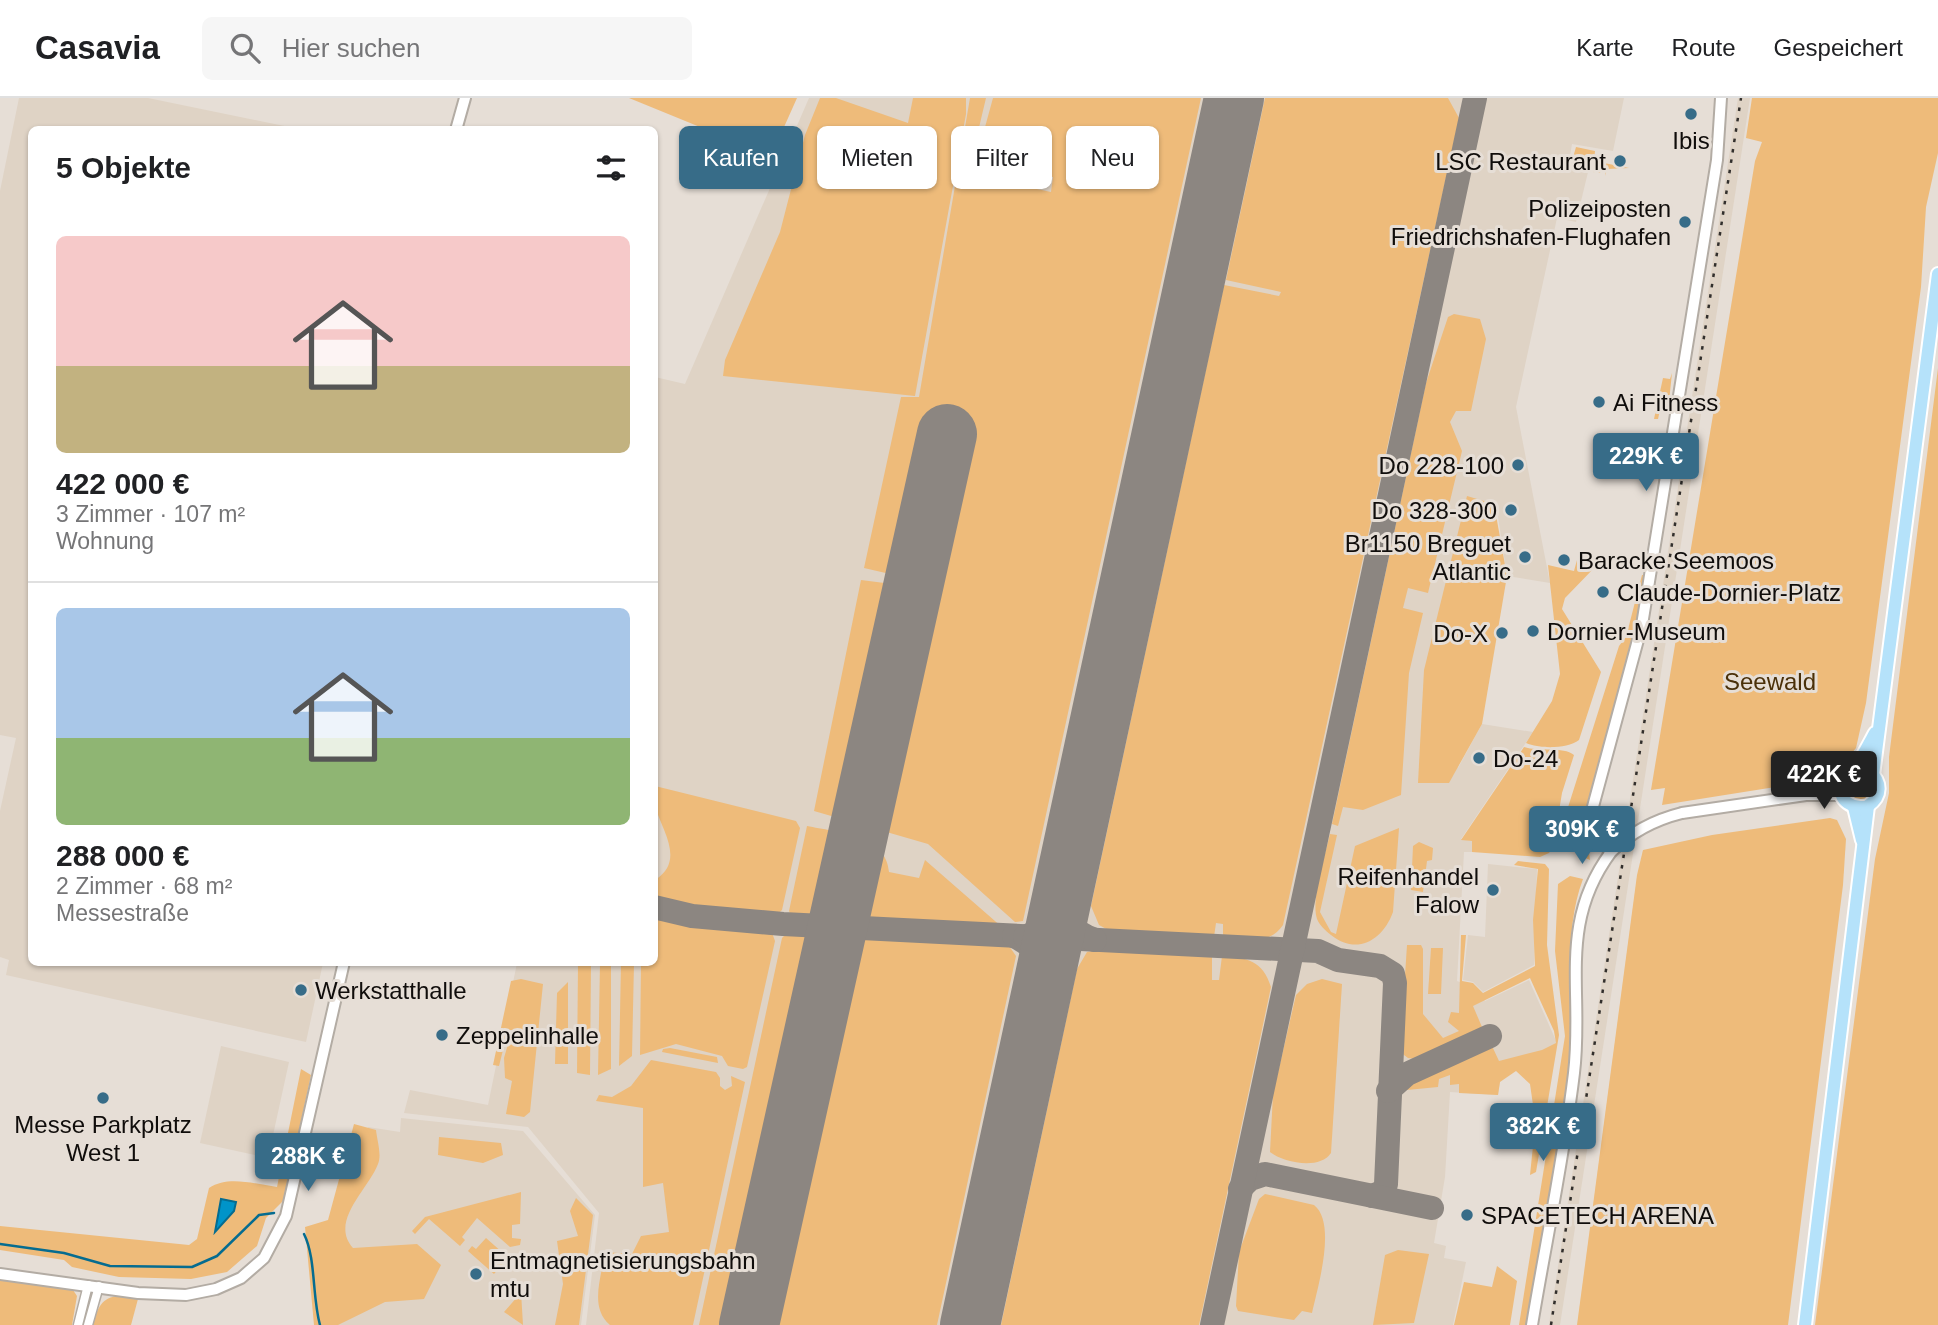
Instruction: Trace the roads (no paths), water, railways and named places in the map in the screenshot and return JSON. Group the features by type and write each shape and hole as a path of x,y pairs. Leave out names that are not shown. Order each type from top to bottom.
{"main road":[{"path":"1873,775 1938,277"},
{"path":"1864,847 1854,807 1842,795 1842,781 1854,770 1877,730"},
{"path":"1805,1325 1868,806 1879,793 1879,784 1873,775 1862,769 1854,770"},
{"path":"1854,807 1868,806"}],"street":[{"path":"457,126 465,98"},
{"path":"1611,852 1594,834 1591,814 1642,625 1717,160 1721,98"},
{"path":"1806,795 1842,781"},
{"path":"1532,1325 1574,1074 1578,1028 1576,946 1584,898 1597,871 1624,839 1651,822 1682,813 1806,795 1842,795"},
{"path":"0,1275 94,1285 138,1293 186,1295 216,1289 241,1278 264,1258 286,1216 343,966"},
{"path":"78,1325 94,1285"},
{"path":"88,1325 94,1285"}],"water":[{"path":"221,1199 236,1202 234,1211 215,1232"}],"waterway":[{"path":"0,1244 64,1253 110,1266 192,1267 217,1256 259,1215 274,1213"},
{"path":"304,1234 310,1254 320,1325"}],"railway":[{"path":"1551,1325 1741,98"}],"place":[{"name":"Ibis","path":"1691,114"},
{"name":"LSC Restaurant","path":"1620,161"},
{"name":"Polizeiposten Friedrichshafen-Flughafen","path":"1685,222"},
{"name":"Ai Fitness","path":"1599,402"},
{"name":"Do 228-100","path":"1518,465"},
{"name":"Do 328-300","path":"1511,510"},
{"name":"Br1150 Breguet Atlantic","path":"1525,557"},
{"name":"Baracke Seemoos","path":"1564,560"},
{"name":"Claude-Dornier-Platz","path":"1603,592"},
{"name":"Dornier-Museum","path":"1533,631"},
{"name":"Do-X","path":"1502,633"},
{"name":"Do-24","path":"1479,758"},
{"name":"Reifenhandel Falow","path":"1493,890"},
{"name":"Werkstatthalle","path":"301,990"},
{"name":"Zeppelinhalle","path":"442,1035"},
{"name":"Messe Parkplatz West 1","path":"103,1098"},
{"name":"SPACETECH ARENA","path":"1467,1215"},
{"name":"Entmagnetisierungsbahn mtu","path":"476,1274"}],"park label":[{"name":"Seewald","path":"1770,681"}]}
